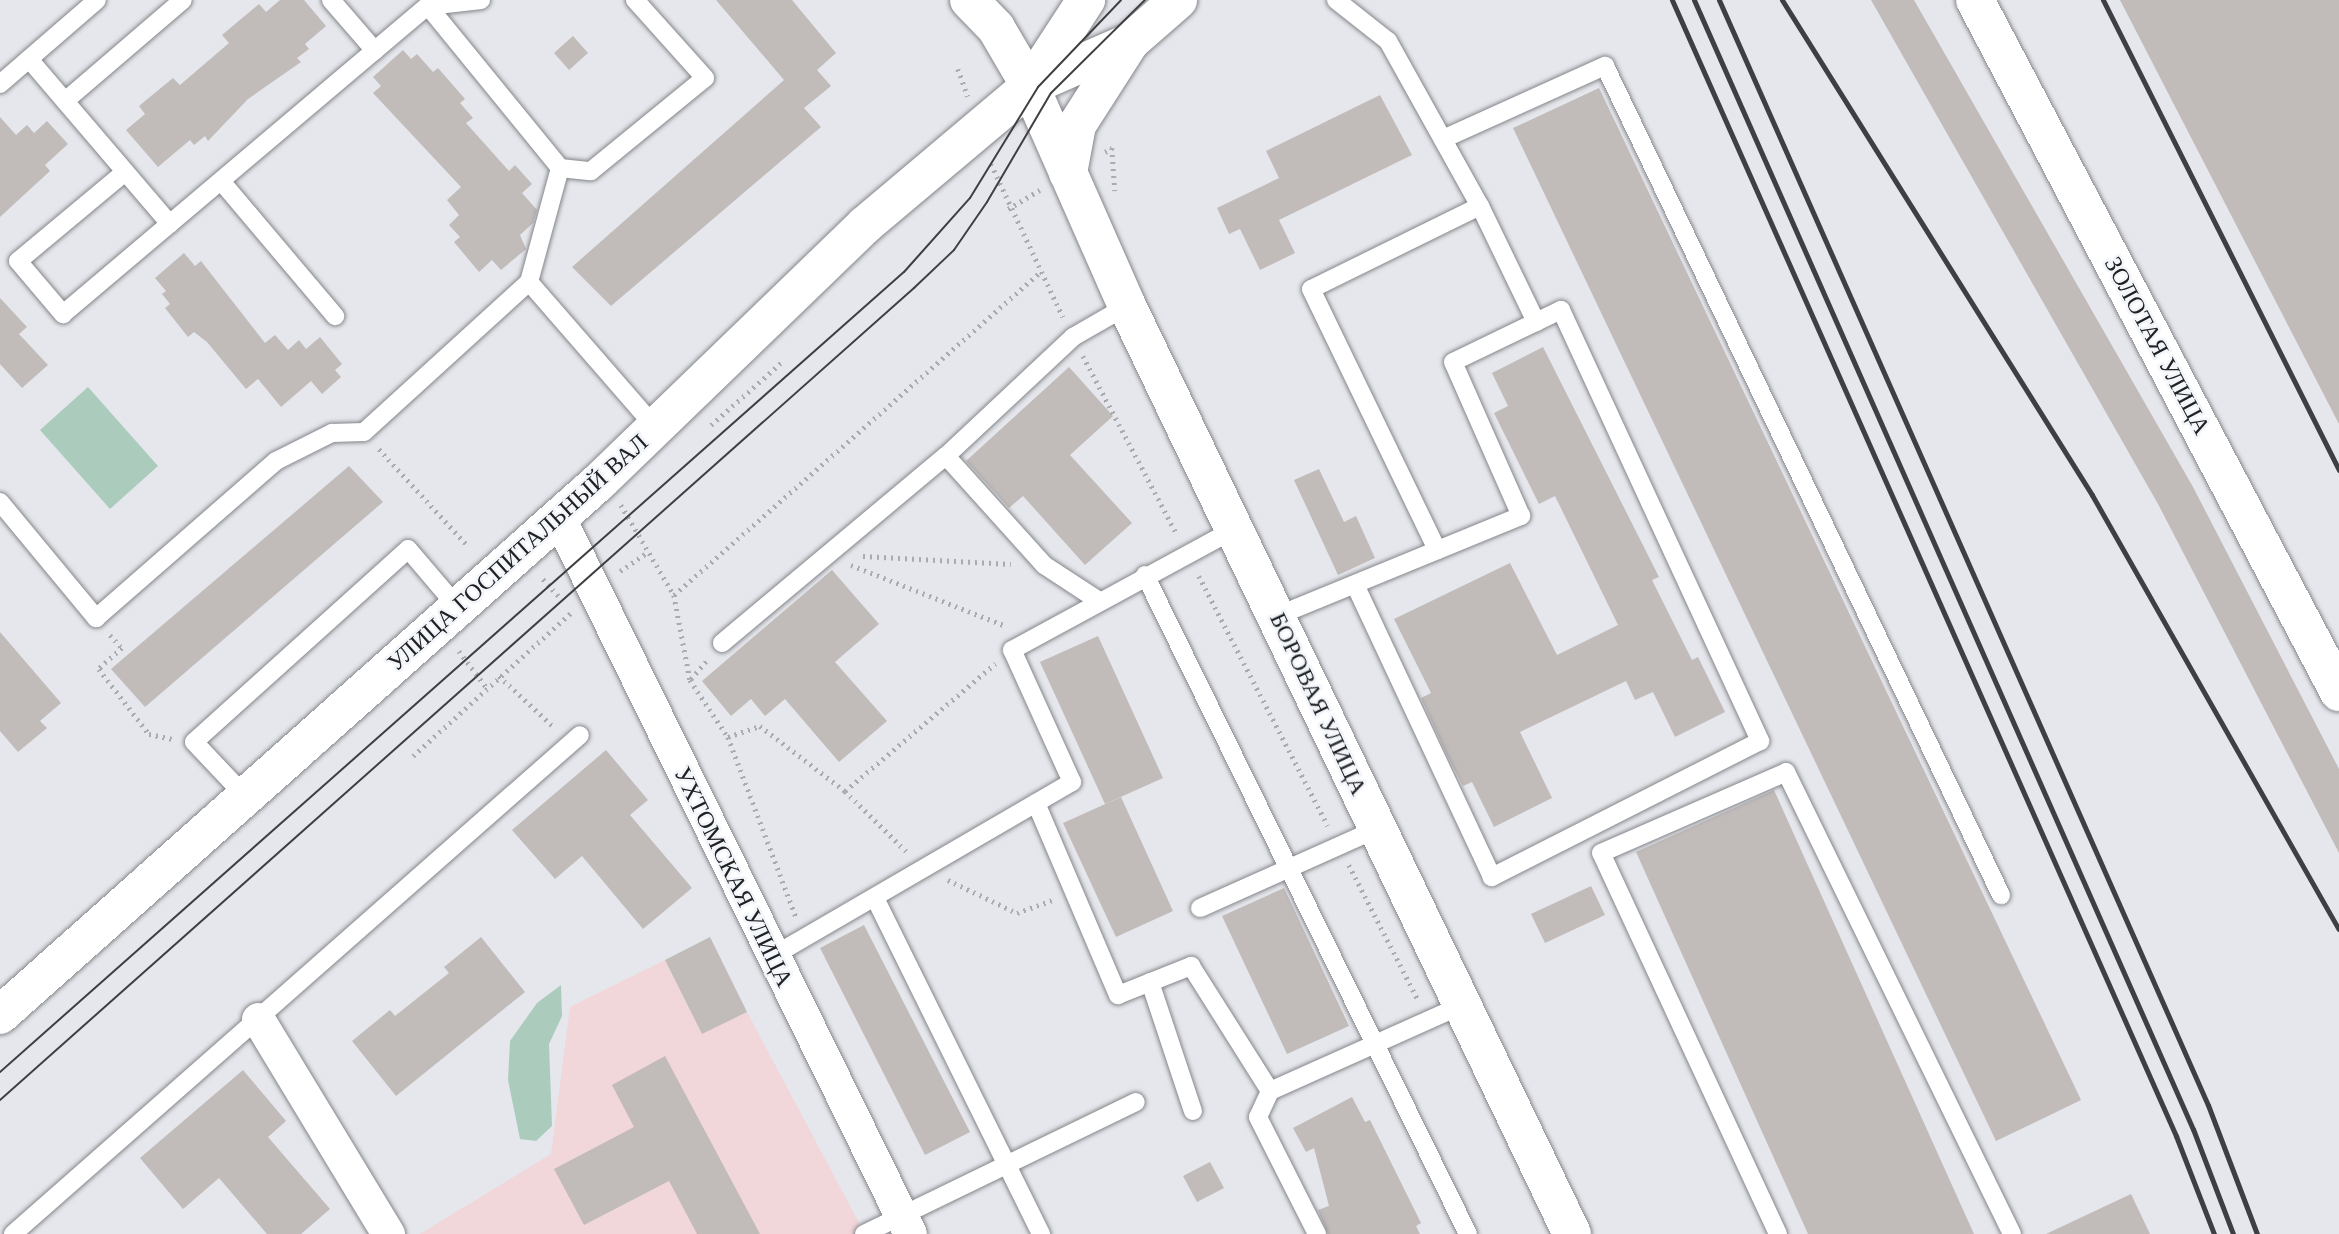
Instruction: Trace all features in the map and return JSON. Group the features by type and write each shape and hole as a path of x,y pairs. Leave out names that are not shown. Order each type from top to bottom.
{"street":[{"name":"БОРОВАЯ УЛИЦА","path":"969,0 996,28 1030,86 1127,306 1377,829 1444,1013 1572,1234"},
{"name":"УЛИЦА ГОСПИТАЛЬНЫЙ ВАЛ","path":"1030,86 1086,0"},
{"name":"УЛИЦА ГОСПИТАЛЬНЫЙ ВАЛ","path":"0,1015 247,798 463,627 559,518 865,225 1030,86 1130,42 1178,0"},
{"name":"ЗОЛОТАЯ УЛИЦА","path":"1975,0 2339,692"},
{"path":"1068,173 1077,125 1130,42"},
{"name":"УХТОМСКАЯ УЛИЦА","path":"559,518 905,1224"},
{"path":"258,1019 387,1234"}],"lane":[{"path":"0,85 97,0"},
{"path":"65,101 183,0"},
{"path":"331,0 375,51"},
{"path":"125,172 18,261 63,314 428,6 481,0"},
{"path":"428,6 560,168 591,171 705,78 635,0"},
{"path":"1336,0 1388,41 1480,206 1536,322"},
{"path":"29,58 170,224"},
{"path":"1443,139 1605,66 2001,895"},
{"path":"0,502 96,618 276,461 332,433 364,432 529,282 560,168"},
{"path":"221,181 335,316"},
{"path":"1437,550 1311,289 1480,206"},
{"path":"529,282 656,428"},
{"path":"722,643 824,554 946,456 1073,337 1127,306"},
{"path":"1276,616 1521,516 1453,362 1561,310 1760,741 1492,877 1355,584"},
{"path":"946,456 1044,565 1099,601"},
{"path":"772,956 1072,782 1012,650 1186,552 1235,529"},
{"path":"247,798 194,742 408,550 463,627"},
{"path":"1145,575 1468,1234"},
{"path":"13,1234 576,739"},
{"path":"1778,1234 1601,853 1786,772 2012,1234"},
{"path":"1036,803 1118,995 1191,966 1270,1091"},
{"path":"1200,908 1377,829"},
{"path":"875,898 1041,1234"},
{"path":"1150,982 1193,1111"},
{"path":"1317,1234 1258,1117 1270,1091 1444,1013"},
{"path":"864,1234 905,1224 1007,1165 1136,1102"}],"path":[{"path":"1009,209 1339,846 1444,1013"},
{"path":"620,506 674,595 1041,271"},
{"path":"364,432 467,544"},
{"path":"619,572 648,552"},
{"path":"824,554 1044,565"},
{"path":"824,554 1035,637"},
{"path":"536,585 545,577 571,613"},
{"path":"413,756 578,607"},
{"path":"96,618 122,648 99,669 149,734 194,742"},
{"path":"463,627 457,652 486,688"},
{"path":"728,737 760,726 845,792 1012,650"},
{"path":"499,676 576,739"}],"shaded area":[{"path":"665,960 702,1034 747,1012 865,1234 420,1234 551,1154 570,1007"}],"green space":[{"path":"88,387 158,466 110,509 40,430"},
{"path":"561,985 562,1016 549,1044 552,1126 536,1141 520,1139 508,1080 510,1041 537,1003"}],"building":[{"path":"280,0 304,0 326,26 305,44 309,49 297,58 301,62 248,99 208,141 205,136 194,145 190,140 158,167 126,130 145,114 139,106 173,78 180,85 229,43 222,35 259,4 266,12"},
{"path":"716,0 792,0 836,53 817,70 831,86 804,108 821,127 611,306 572,267 784,80"},
{"path":"1871,0 1914,0 2193,487 2339,769 2339,853 2158,504"},
{"path":"2120,0 2339,0 2339,424"},
{"path":"573,36 588,53 569,70 554,53"},
{"path":"403,50 411,59 417,54 433,72 438,68 465,99 460,103 473,118 466,123 509,171 515,165 532,184 522,193 537,210 533,223 520,235 526,249 501,270 492,260 479,272 454,242 460,237 449,225 459,215 447,200 461,187 373,93 381,86 373,77"},
{"path":"1599,88 2081,1100 1996,1141 1513,128"},
{"path":"1380,95 1412,155 1279,220 1295,253 1260,270 1240,229 1229,234 1217,208 1279,178 1266,151"},
{"path":"0,117 16,135 27,125 34,133 47,121 68,144 45,165 50,171 0,217"},
{"path":"184,253 195,266 201,261 265,343 275,335 288,350 299,340 306,349 320,337 342,364 335,370 341,377 322,394 311,381 281,407 258,379 246,389 207,342 194,332 188,337 165,308 170,304 162,294 166,291 155,278"},
{"path":"0,298 27,327 19,334 48,365 22,388 0,364"},
{"path":"1543,347 1659,577 1652,580 1692,660 1698,657 1725,712 1675,737 1653,692 1635,700 1626,681 1520,732 1552,798 1494,827 1472,782 1463,786 1448,757 1421,698 1431,693 1394,619 1510,563 1557,655 1618,625 1555,496 1539,504 1494,413 1508,406 1492,373"},
{"path":"1069,367 1113,416 1070,455 1132,523 1085,565 1023,496 1009,508 966,461"},
{"path":"349,466 383,502 145,707 111,669"},
{"path":"1319,469 1344,522 1356,516 1375,558 1338,575 1294,480"},
{"path":"832,570 879,624 835,662 887,721 839,762 785,699 765,716 751,699 731,716 702,681"},
{"path":"0,632 61,703 40,721 47,728 18,752 0,731"},
{"path":"1098,636 1163,778 1105,804 1040,662"},
{"path":"606,750 648,800 630,815 692,888 643,929 582,856 555,879 512,830"},
{"path":"1774,790 1974,1234 1808,1234 1636,852"},
{"path":"1121,797 1173,911 1116,937 1063,823"},
{"path":"1591,886 1605,915 1545,943 1531,914"},
{"path":"1284,888 1349,1026 1287,1054 1222,916"},
{"path":"864,925 970,1132 925,1155 820,948"},
{"path":"481,937 525,992 396,1096 352,1041 390,1010 395,1016 449,973 444,967"},
{"path":"710,937 747,1012 702,1034 665,960"},
{"path":"665,1056 760,1234 697,1234 669,1181 584,1225 554,1169 634,1127 612,1085"},
{"path":"243,1070 286,1121 268,1137 330,1209 301,1234 267,1234 219,1178 183,1209 140,1158"},
{"path":"1352,1097 1365,1122 1370,1120 1421,1223 1416,1226 1420,1234 1328,1234 1318,1210 1329,1206 1314,1148 1306,1152 1293,1128"},
{"path":"1210,1162 1224,1188 1197,1202 1183,1176"},
{"path":"2131,1194 2150,1234 2046,1234"}],"tram line":[{"path":"0,1072 904,272 970,198 1038,87 1121,0"},
{"path":"0,1100 954,250 987,202 1051,93 1145,0"}],"railway":[{"path":"1672,0 2176,1136 2214,1234"},
{"path":"1694,0 2193,1129 2233,1234"},
{"path":"1719,0 2208,1105 2257,1234"},
{"path":"1782,0 2092,495 2339,929"},
{"path":"2103,0 2339,470"}]}
